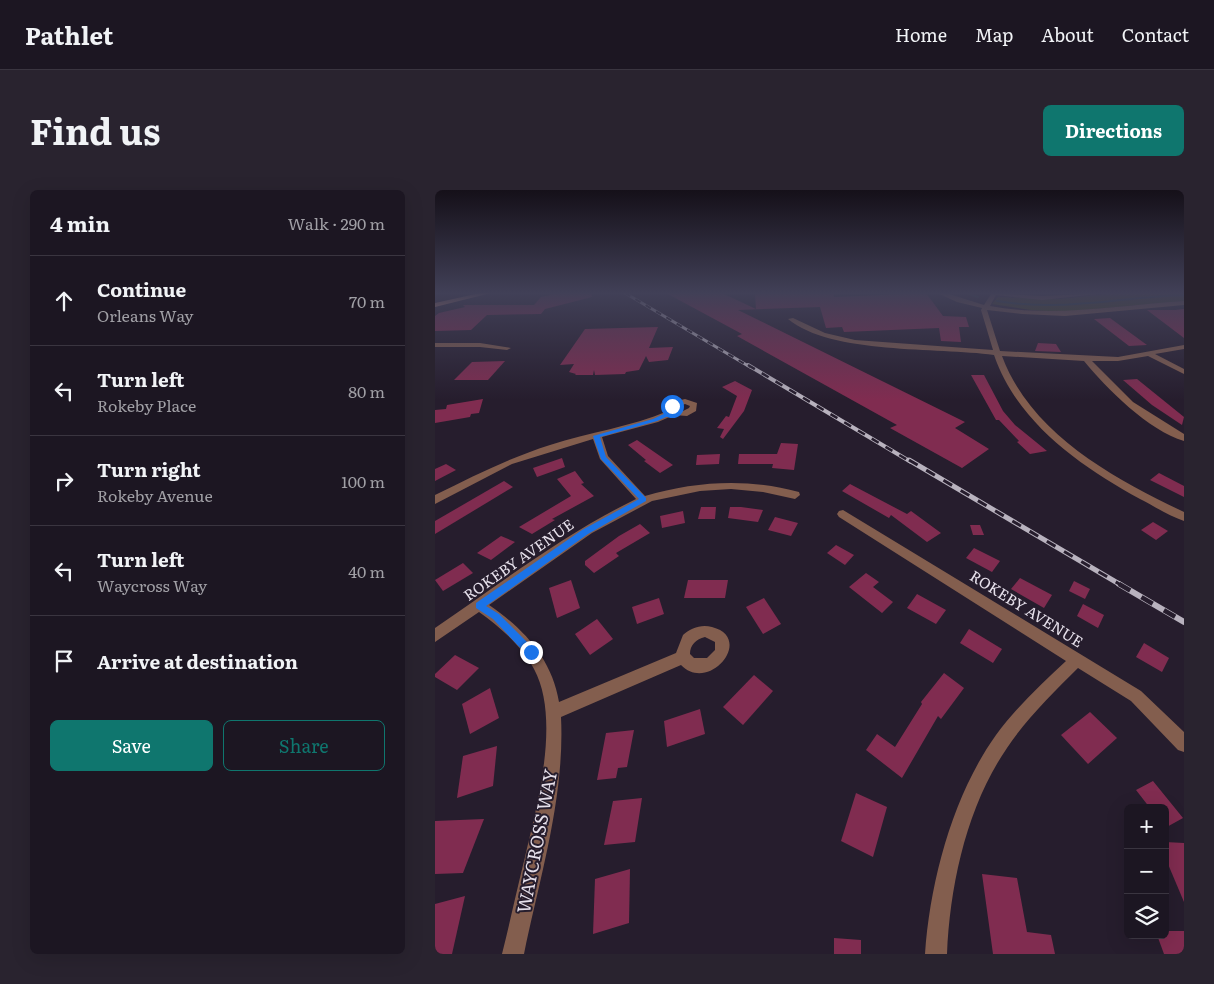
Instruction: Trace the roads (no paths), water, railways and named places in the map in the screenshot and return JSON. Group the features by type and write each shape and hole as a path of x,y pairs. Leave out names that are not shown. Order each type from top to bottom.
{"street":[{"path":"810,329 823,335 855,342 1086,359 1151,354 1184,347"},
{"path":"991,329 1009,381 1024,404 1049,430 1123,484 1184,517"},
{"path":"435,345 480,344 507,348"},
{"path":"1151,354 1184,372"},
{"path":"1086,359 1120,396 1152,420 1184,438"},
{"path":"435,500 509,462 556,446 655,420 673,412"},
{"path":"597,436 603,457 643,500"},
{"name":"ROKEBY AVENUE","path":"435,636 585,532 643,500 689,489 716,485 753,486 795,495"},
{"name":"ROKEBY AVENUE","path":"843,514 1136,696 1184,744"},
{"name":"WAYCROSS WAY","path":"479,606 496,617 531,652 544,672 554,712 551,779 513,954"},
{"path":"554,712 683,657"},
{"path":"936,954 936,933 951,859 978,781 1000,743 1032,704 1079,659"}],"railway":[{"path":"685,329 750,367"},
{"path":"748,365 911,462"},
{"path":"909,460 1121,585"},
{"path":"1119,584 1184,622"}]}
